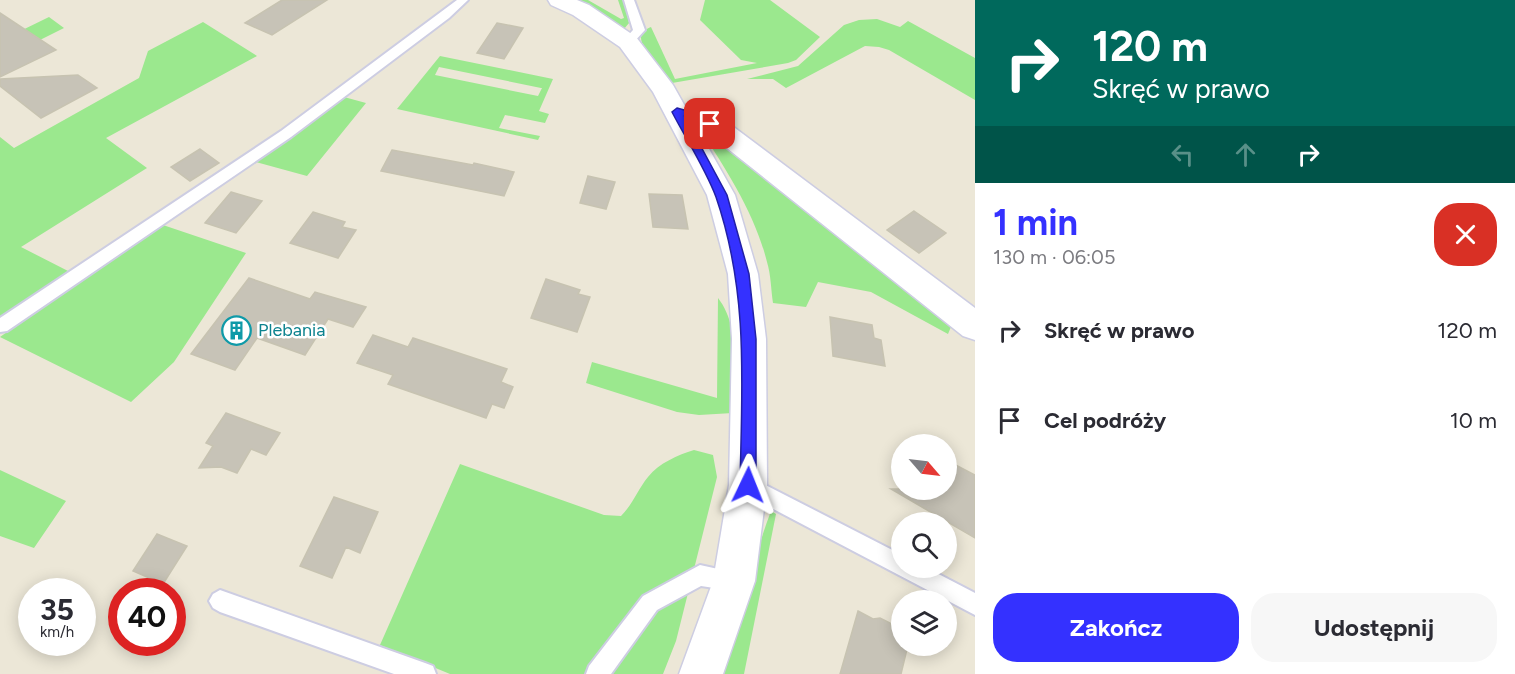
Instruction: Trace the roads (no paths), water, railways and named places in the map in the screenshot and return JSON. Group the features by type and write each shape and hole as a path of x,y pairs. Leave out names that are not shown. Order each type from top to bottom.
{"street":[{"path":"560,0 581,10 628,42 677,112 721,195 743,274 749,339 748,485 734,581 701,674"},
{"path":"677,112 698,118 722,131 975,326"}],"lane":[{"path":"1,326 286,134 445,16 463,0"},
{"path":"628,42 639,30 629,0"},
{"path":"748,485 891,560"},
{"path":"597,674 650,603 700,574 734,581"},
{"path":"926,578 975,604"},
{"path":"220,601 425,674"}],"place":[{"name":"Plebania","path":"237,330"}]}
